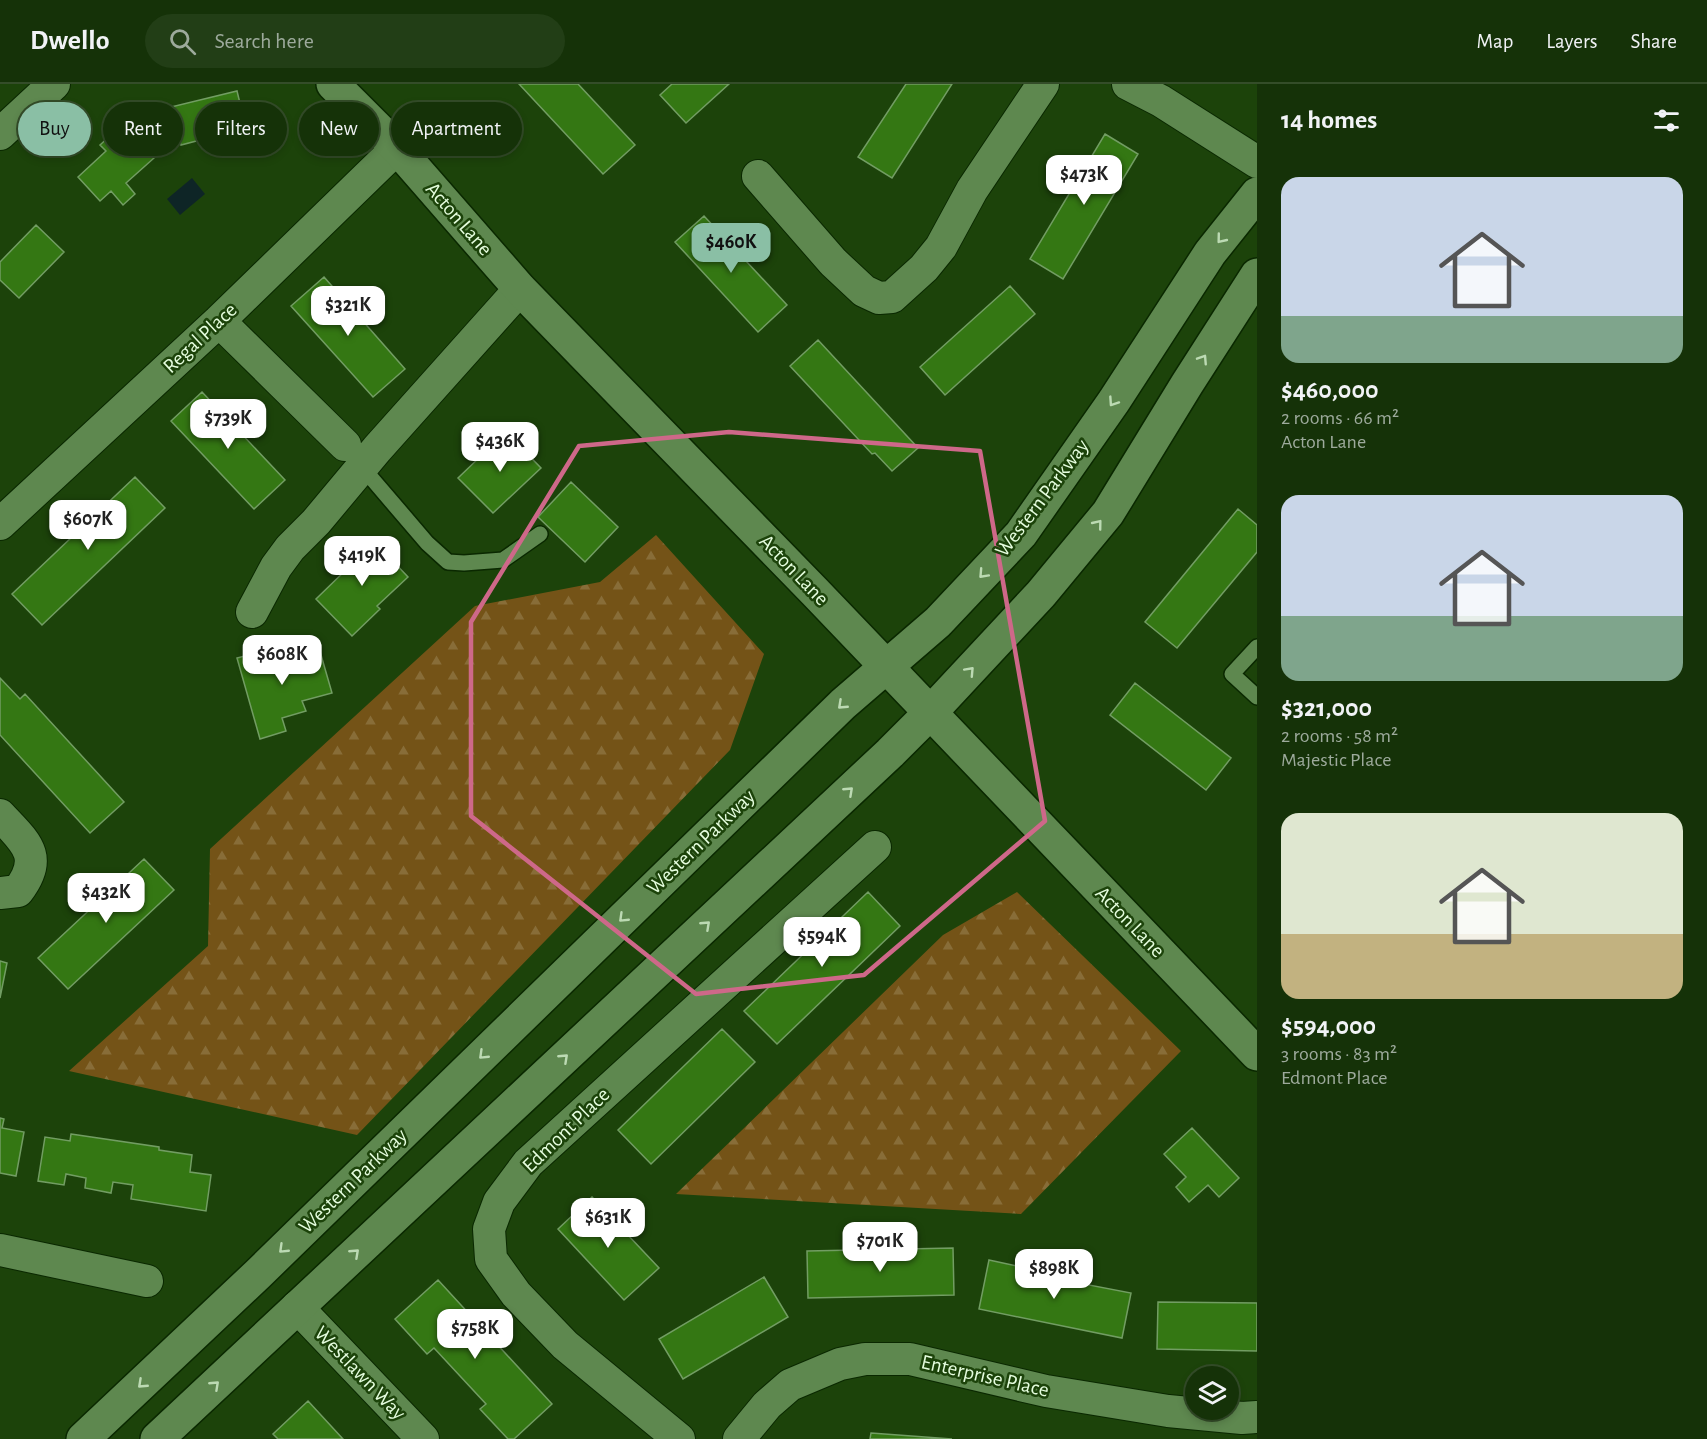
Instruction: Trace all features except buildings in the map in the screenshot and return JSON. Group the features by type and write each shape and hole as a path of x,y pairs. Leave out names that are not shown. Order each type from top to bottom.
{"main road":[{"name":"Acton Lane","path":"333,84 391,142"},
{"name":"Acton Lane","path":"404,156 520,289 1257,1054"},
{"name":"Western Parkway","path":"83,1439 258,1274 843,704 938,622 1021,534 1114,401 1210,253 1257,194"},
{"path":"157,1439 930,713 1041,594 1107,513 1186,384 1257,275"}],"street":[{"path":"0,134 54,84"},
{"path":"758,176 833,262 864,291 879,298 892,297 924,268 941,247 972,190 1042,84"},
{"path":"1128,84 1161,101 1257,162"},
{"name":"Regal Place","path":"0,524 219,321 391,154"},
{"path":"252,612 283,557 316,522 353,456 520,289"},
{"path":"219,321 353,456"},
{"path":"0,815 28,849 32,866 28,878 18,891 0,892"},
{"name":"Edmont Place","path":"679,1439 565,1346 516,1294 491,1259 489,1229 499,1202 528,1163 875,847"},
{"path":"0,1250 147,1281"},
{"name":"Westlawn Way","path":"297,1307 423,1439"},
{"name":"Enterprise Place","path":"740,1439 767,1405 790,1385 840,1364 865,1359 910,1359 1046,1391 1168,1411 1242,1418 1257,1417"}],"lane":[{"path":"353,456 427,543 448,562 503,560 540,534"},
{"path":"1257,647 1232,674 1257,697"}],"highlighted area":[{"path":"729,432 980,451 1045,821 864,975 696,994 471,816 471,622 579,446"}],"green space":[{"path":"656,535 764,654 730,750 357,1135 69,1071 208,946 210,849 475,606 600,582"},
{"path":"1017,892 1181,1051 1021,1214 676,1194 943,935"}],"water":[{"path":"192,178 205,194 180,215 167,199"}]}
